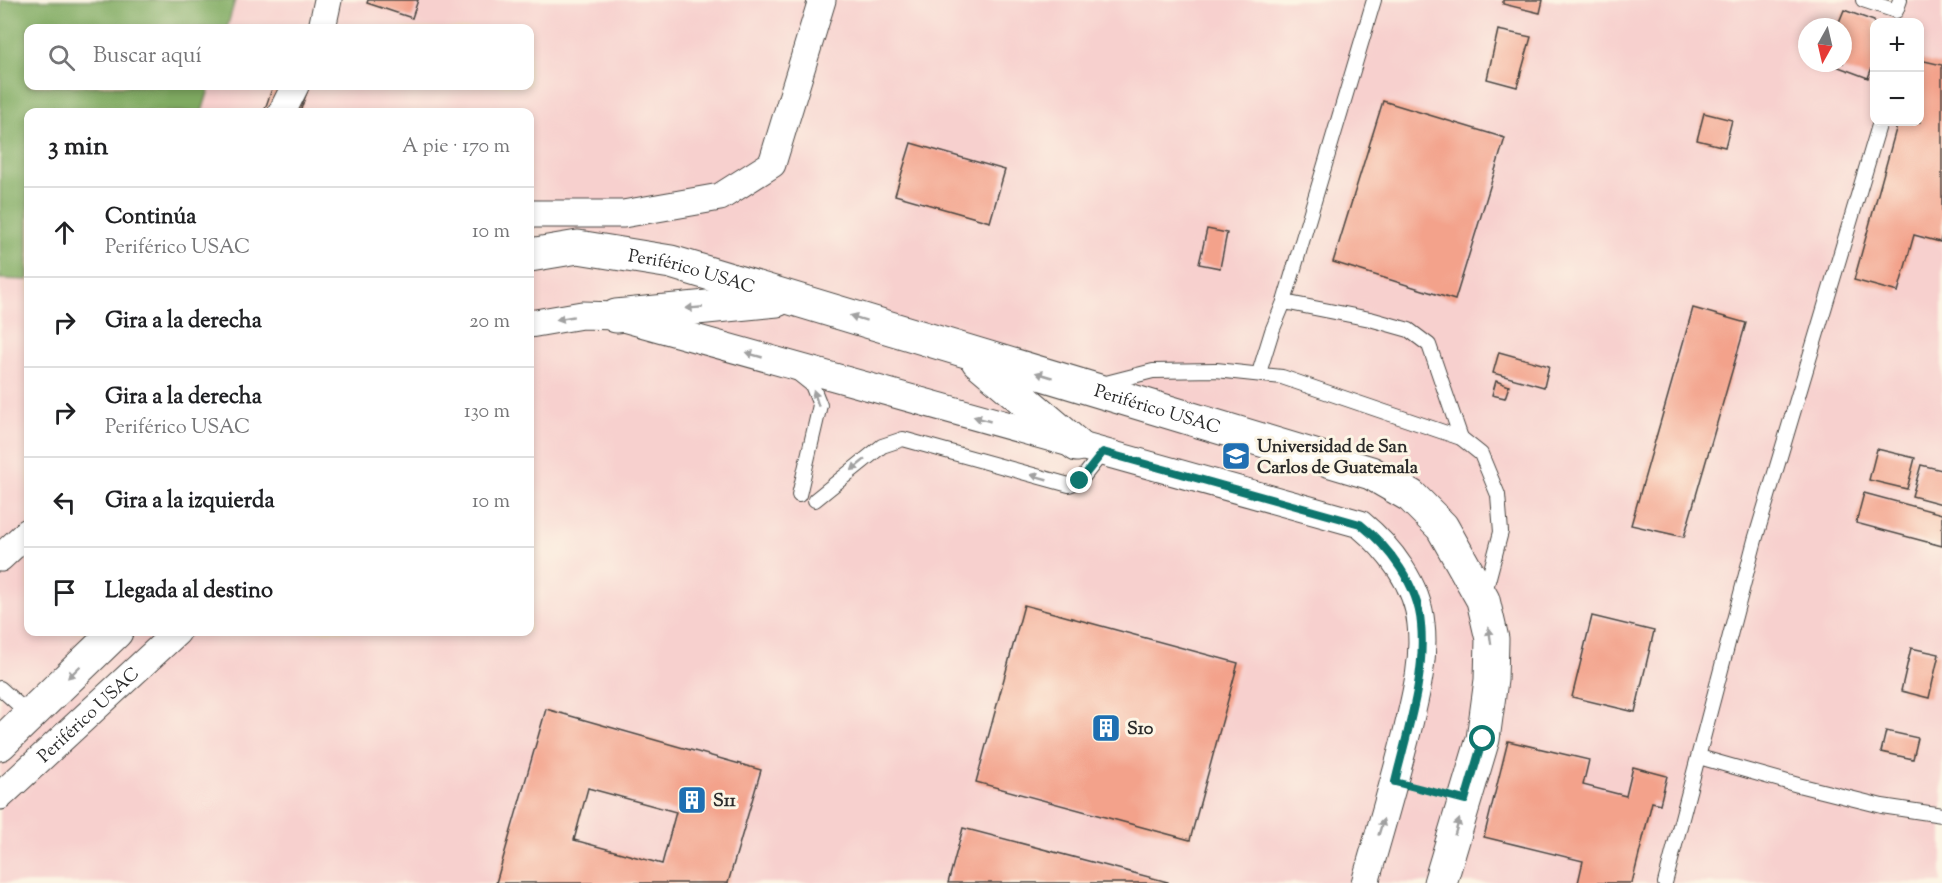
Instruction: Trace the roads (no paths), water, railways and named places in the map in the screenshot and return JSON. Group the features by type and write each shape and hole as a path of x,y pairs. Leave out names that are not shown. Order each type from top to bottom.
{"street":[{"path":"323,24 328,0"},
{"path":"534,214 623,214 720,197 772,164 822,0"},
{"path":"284,108 293,90"},
{"name":"Periférico USAC","path":"534,254 578,247 671,262 1371,473 1411,496 1442,527 1483,600 1492,639 1491,680 1483,739 1440,883"},
{"path":"534,323 582,315 616,316 794,299"},
{"path":"616,316 1360,524 1377,539 1405,576 1415,599 1421,622 1422,655 1395,782 1365,883"},
{"path":"967,351 1090,449"},
{"path":"0,558 24,536"},
{"path":"1,742 112,636"},
{"name":"Periférico USAC","path":"0,796 173,636"}],"lane":[{"path":"1259,374 1272,331 1284,302 1374,0"},
{"path":"1863,0 1898,11"},
{"path":"1665,883 1755,540 1879,126"},
{"path":"1284,302 1370,319 1409,330 1429,345 1461,438"},
{"path":"784,363 812,385 820,405 799,495"},
{"path":"1087,388 1153,371 1216,370 1282,377 1461,438 1482,454 1498,495 1501,532 1483,600"},
{"path":"815,500 882,446 903,439 1069,485 1080,481 1090,449"},
{"path":"0,688 30,715"},
{"path":"1699,757 1882,806 1942,815"}],"place":[{"name":"Universidad de San Carlos de Guatemala","path":"1236,456"},
{"name":"S10","path":"1106,728"},
{"name":"S11","path":"692,800"}]}
